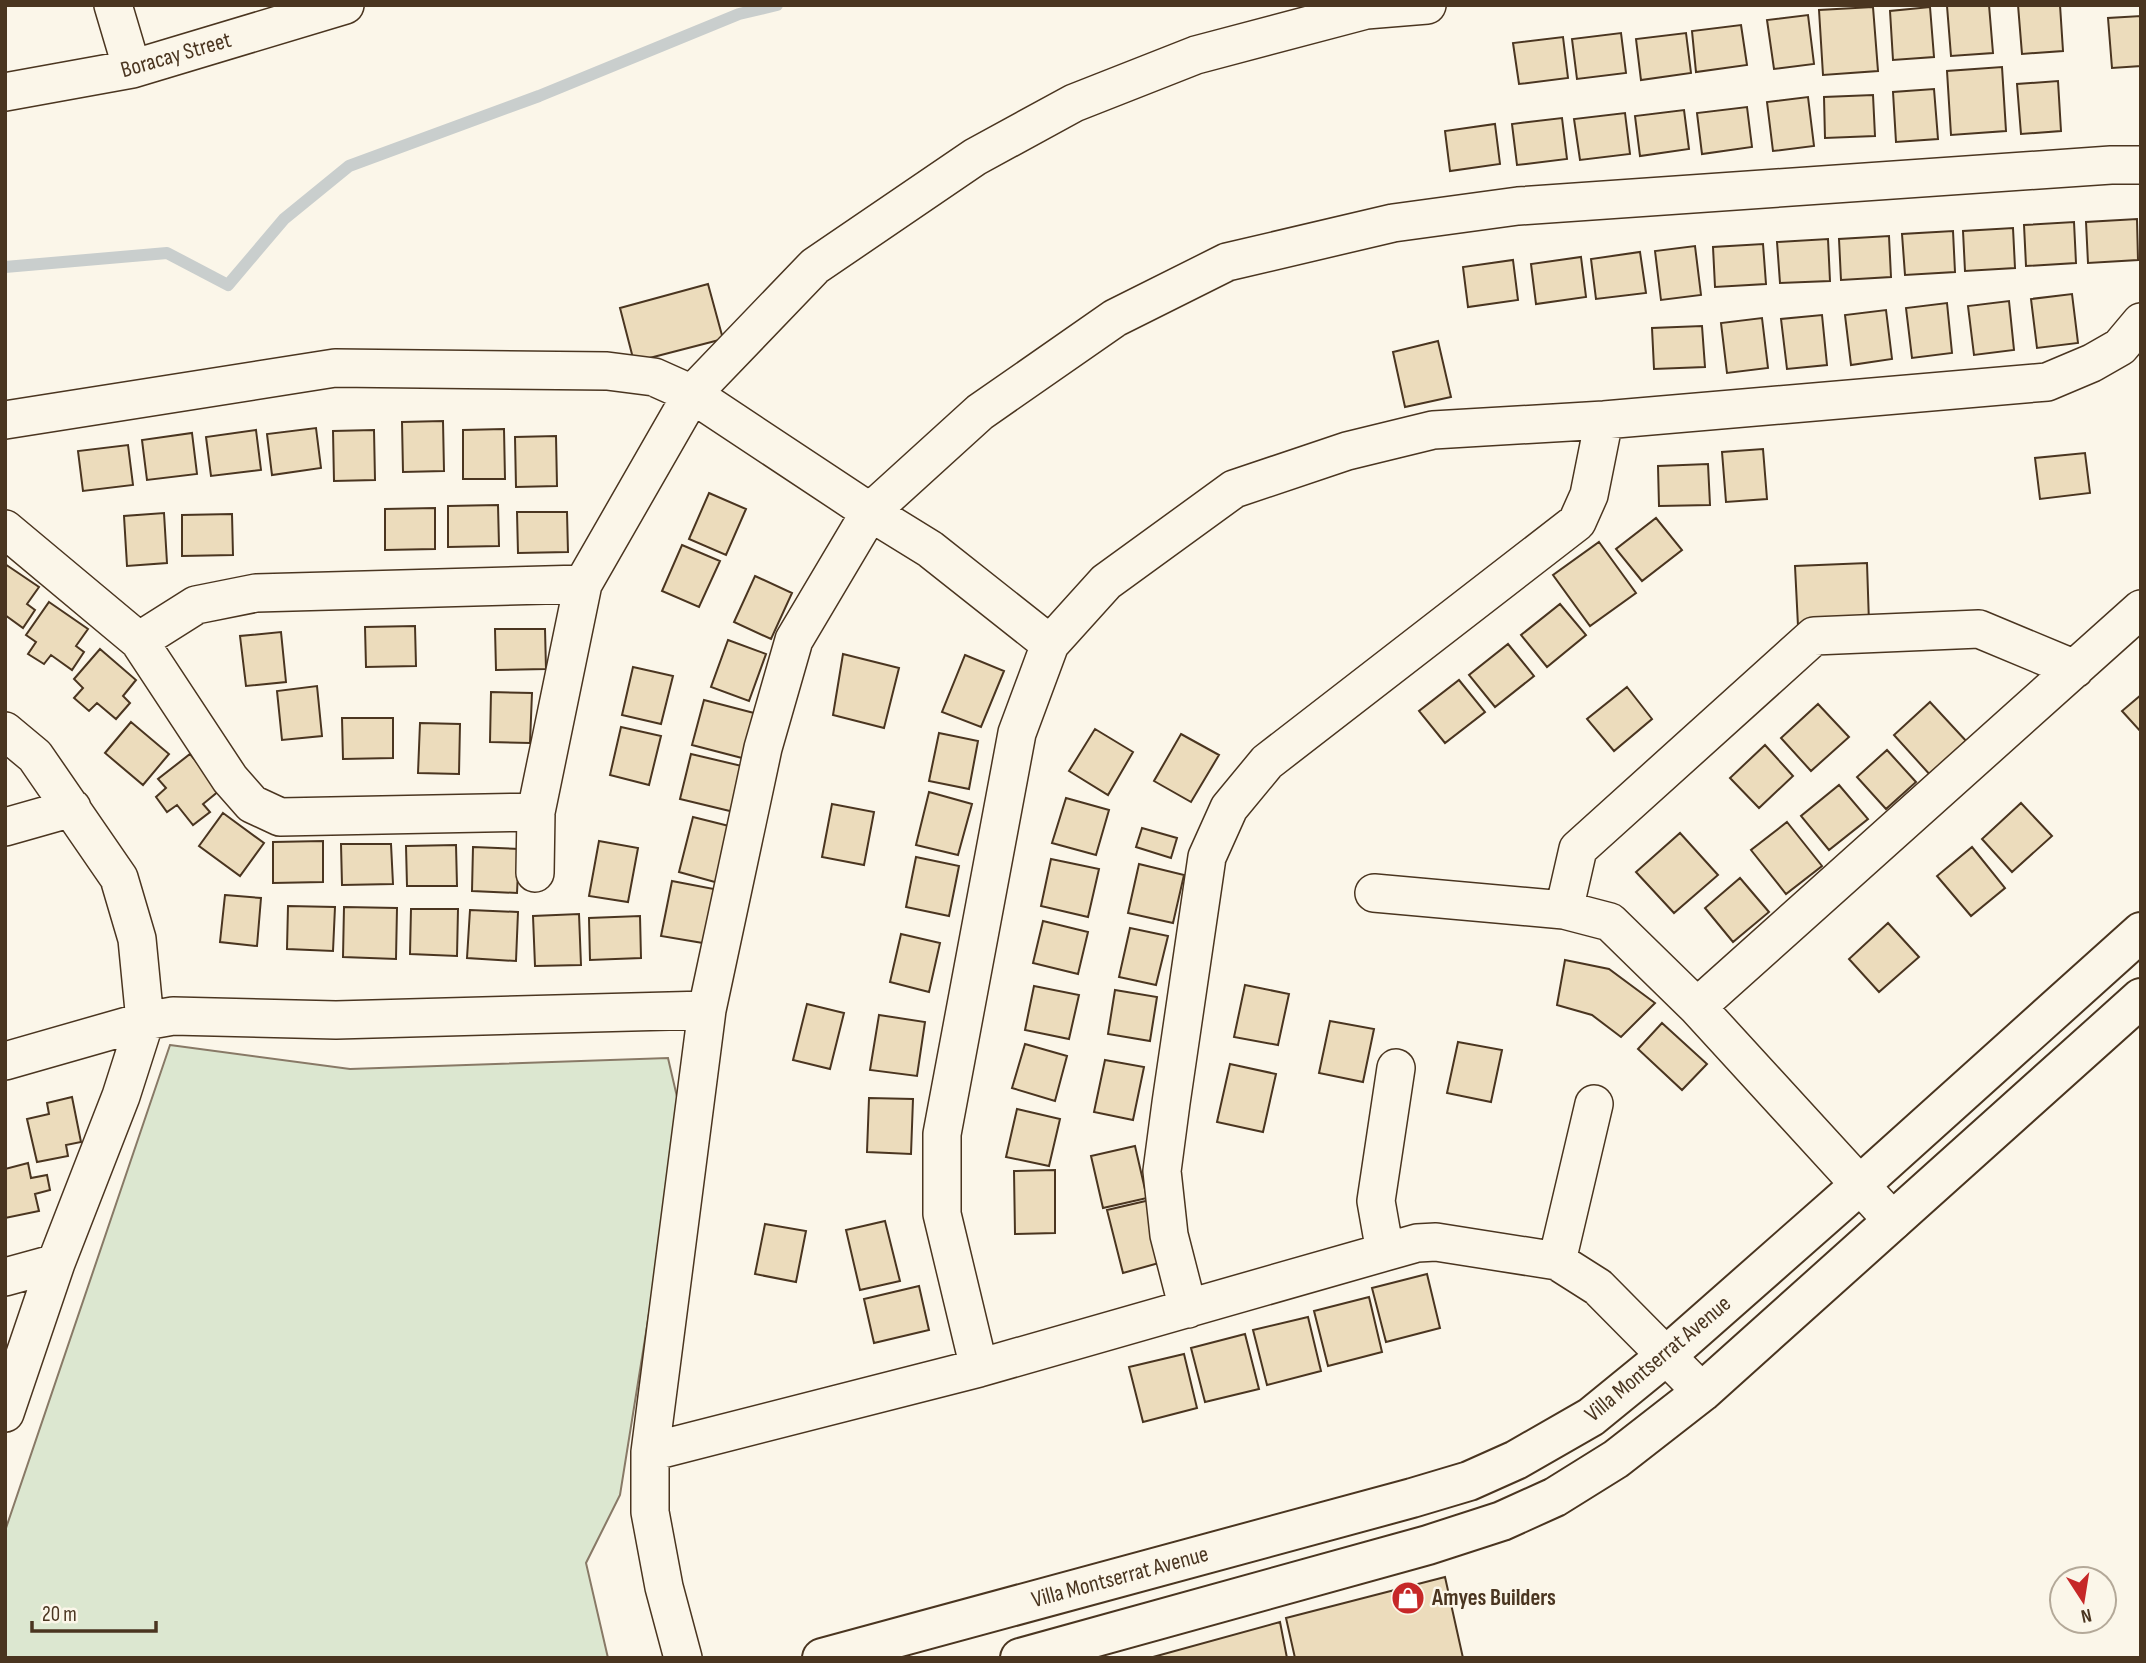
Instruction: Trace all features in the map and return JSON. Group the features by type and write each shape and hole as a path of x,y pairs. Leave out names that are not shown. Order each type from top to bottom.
{"street":[{"path":"113,5 132,69"},
{"name":"Boracay Street","path":"5,92 132,69 345,5"},
{"path":"535,873 536,812 583,584 692,394 815,266 975,157 1074,103 1196,55 1366,10 1427,5"},
{"path":"683,1658 664,1587 650,1513 650,1452 707,1010 763,748 794,640 870,512 991,404 1115,318 1227,262 1393,223 1518,206 2141,165"},
{"path":"979,1368 942,1214 942,1134 1017,733 1050,644 1105,582 1234,489 1347,451 1433,430 1604,420 2047,382 2092,363 2120,347 2141,322"},
{"path":"5,420 335,368 607,371 654,377 692,394 930,549 1050,644"},
{"path":"1188,1309 1169,1236 1162,1171 1207,857 1229,808 1267,762 1577,522 1589,495 1604,420"},
{"path":"5,529 139,642 230,779 252,804 280,817 536,812"},
{"path":"139,642 196,605 256,593 583,584"},
{"path":"1697,1007 2141,609"},
{"path":"1564,910 1578,849 1814,636 1979,629 2075,669"},
{"path":"5,731 35,756 118,878 137,939 145,1021 121,1096 56,1264 5,1413"},
{"path":"5,827 72,808"},
{"path":"1374,893 1564,910 1610,922 1697,1007 1893,1221"},
{"name":"Villa Montserrat Avenue","path":"822,1658 1469,1481 1516,1460 1591,1417 1667,1355 2141,932"},
{"path":"1020,1658 1429,1545 1503,1521 1555,1497 1616,1459 1702,1392 2141,998"},
{"path":"5,1061 145,1021 173,1016 336,1020 707,1010"},
{"path":"1385,1252 1376,1201 1396,1068"},
{"path":"1557,1261 1594,1104"},
{"path":"650,1452 979,1368 1417,1243 1436,1242 1557,1261 1598,1287 1702,1392"},
{"path":"5,1277 56,1264"}],"green space":[{"path":"170,1045 350,1069 668,1058 681,1114 620,1495 586,1563 608,1658 5,1658 5,1531"}],"building":[{"path":"1989,5 1993,53 1951,56 1947,6"},
{"path":"2018,5 2060,5 2063,51 2022,54"},
{"path":"1873,7 1878,71 1823,75 1819,10"},
{"path":"1930,7 1934,57 1893,60 1890,11"},
{"path":"1808,15 1814,64 1774,69 1767,20"},
{"path":"2141,16 2141,66 2112,68 2108,18"},
{"path":"1741,25 1747,65 1696,72 1692,31"},
{"path":"1621,33 1626,73 1577,79 1572,39"},
{"path":"1686,33 1691,73 1641,80 1636,39"},
{"path":"1563,37 1568,78 1519,84 1513,43"},
{"path":"2002,67 2006,131 1951,135 1947,71"},
{"path":"2058,81 2061,131 2021,134 2017,84"},
{"path":"1934,89 1938,139 1896,142 1893,92"},
{"path":"1873,95 1875,136 1825,138 1824,97"},
{"path":"1808,97 1814,146 1773,151 1767,102"},
{"path":"1747,107 1752,147 1702,154 1697,113"},
{"path":"1684,110 1689,149 1640,156 1635,116"},
{"path":"1625,113 1630,154 1580,160 1574,119"},
{"path":"1562,118 1567,159 1517,165 1512,124"},
{"path":"1495,124 1500,164 1450,171 1445,131"},
{"path":"2137,219 2138,260 2088,263 2086,222"},
{"path":"2074,222 2076,263 2026,266 2024,225"},
{"path":"2013,228 2015,268 1965,271 1963,231"},
{"path":"1953,231 1955,272 1905,275 1902,234"},
{"path":"1889,236 1891,277 1841,280 1839,239"},
{"path":"1828,239 1830,281 1780,283 1777,242"},
{"path":"1763,244 1766,284 1715,287 1713,247"},
{"path":"1695,246 1701,295 1661,300 1655,251"},
{"path":"1640,252 1646,293 1596,299 1591,259"},
{"path":"1581,257 1586,297 1536,304 1531,264"},
{"path":"1513,260 1518,300 1468,307 1463,267"},
{"path":"708,284 723,339 634,362 620,308"},
{"path":"2072,294 2078,343 2037,348 2031,299"},
{"path":"2009,301 2014,350 1974,355 1968,306"},
{"path":"1947,303 1952,353 1912,358 1906,308"},
{"path":"1886,310 1892,359 1851,365 1845,315"},
{"path":"1822,315 1827,365 1787,369 1781,319"},
{"path":"1762,318 1768,368 1727,373 1721,323"},
{"path":"1702,326 1705,367 1654,369 1652,328"},
{"path":"1438,341 1451,397 1405,407 1393,352"},
{"path":"443,421 444,471 403,472 402,422"},
{"path":"316,428 321,468 272,475 267,434"},
{"path":"504,429 505,479 463,479 463,430"},
{"path":"256,430 261,470 211,476 206,437"},
{"path":"374,430 375,480 334,481 333,431"},
{"path":"192,433 197,474 147,480 142,440"},
{"path":"556,436 557,486 516,487 515,437"},
{"path":"128,445 133,485 83,491 78,451"},
{"path":"1763,449 1767,499 1726,502 1722,452"},
{"path":"2085,453 2090,493 2040,499 2035,458"},
{"path":"1708,464 1710,505 1659,506 1658,466"},
{"path":"709,493 746,509 726,555 689,539"},
{"path":"498,505 499,546 448,547 448,506"},
{"path":"435,508 435,549 385,550 385,509"},
{"path":"517,512 567,512 568,552 518,553"},
{"path":"164,513 167,563 127,566 124,516"},
{"path":"232,514 233,555 182,556 182,515"},
{"path":"1656,518 1682,550 1642,581 1616,549"},
{"path":"1599,542 1636,593 1590,626 1553,575"},
{"path":"682,545 720,561 699,607 662,591"},
{"path":"1867,563 1869,623 1798,626 1795,566"},
{"path":"5,564 39,587 27,604 35,610 23,628 5,615"},
{"path":"755,576 792,593 771,639 734,622"},
{"path":"49,602 88,629 76,646 84,652 72,670 51,655 44,664 28,654 36,642 26,635"},
{"path":"1560,604 1586,635 1547,667 1521,635"},
{"path":"415,626 416,666 366,667 365,627"},
{"path":"495,629 545,629 546,669 496,670"},
{"path":"281,632 286,682 246,686 240,636"},
{"path":"728,640 766,654 749,701 711,687"},
{"path":"1508,644 1534,676 1495,707 1469,675"},
{"path":"100,649 136,680 123,696 130,703 116,719 97,703 89,711 74,698 83,688 74,679"},
{"path":"843,654 899,668 884,728 833,715"},
{"path":"965,655 1004,671 981,727 942,712"},
{"path":"633,667 673,676 661,724 622,715"},
{"path":"1459,680 1485,712 1445,743 1419,711"},
{"path":"317,686 322,736 282,740 277,691"},
{"path":"1627,687 1652,719 1614,751 1587,719"},
{"path":"491,692 532,693 530,743 490,742"},
{"path":"2141,695 2141,732 2122,711"},
{"path":"704,700 754,713 742,758 692,745"},
{"path":"1930,702 1968,743 1932,777 1894,735"},
{"path":"1818,704 1849,737 1811,771 1781,738"},
{"path":"342,718 393,718 393,758 343,759"},
{"path":"131,722 169,754 143,785 105,753"},
{"path":"420,723 460,724 459,774 418,773"},
{"path":"621,727 661,736 649,785 610,775"},
{"path":"1095,729 1133,752 1108,795 1069,771"},
{"path":"939,733 978,741 969,789 929,781"},
{"path":"1181,734 1219,755 1191,802 1154,781"},
{"path":"1765,745 1793,776 1759,808 1730,778"},
{"path":"1887,750 1916,782 1886,809 1857,777"},
{"path":"190,754 220,790 203,804 210,812 193,825 177,805 167,812 156,797 166,788 158,779"},
{"path":"691,754 746,767 734,812 680,799"},
{"path":"1839,785 1868,819 1829,850 1801,816"},
{"path":"929,792 972,804 958,855 916,845"},
{"path":"1066,798 1109,810 1096,855 1052,843"},
{"path":"2021,803 2052,836 2012,872 1982,839"},
{"path":"832,804 874,812 864,865 822,857"},
{"path":"223,813 264,843 240,876 199,846"},
{"path":"693,817 737,828 722,884 679,872"},
{"path":"1787,822 1822,866 1786,894 1751,850"},
{"path":"1142,828 1177,838 1171,858 1136,847"},
{"path":"1680,833 1718,875 1674,913 1636,872"},
{"path":"323,841 323,882 273,883 273,842"},
{"path":"599,841 638,848 628,902 589,896"},
{"path":"341,844 391,844 393,884 342,885"},
{"path":"456,845 457,886 407,886 406,846"},
{"path":"473,847 519,849 517,893 472,891"},
{"path":"1972,847 2005,888 1971,916 1937,876"},
{"path":"916,857 959,866 949,916 906,907"},
{"path":"1051,859 1099,869 1088,917 1041,906"},
{"path":"1139,864 1184,875 1173,923 1128,913"},
{"path":"1740,878 1769,912 1733,942 1705,908"},
{"path":"672,881 719,890 709,944 661,936"},
{"path":"225,895 261,898 257,946 220,942"},
{"path":"288,906 335,907 333,951 287,949"},
{"path":"344,907 397,908 396,959 343,957"},
{"path":"411,909 458,909 457,956 410,954"},
{"path":"470,910 518,912 516,961 467,958"},
{"path":"579,914 581,965 535,966 533,916"},
{"path":"640,916 641,958 590,960 589,918"},
{"path":"1043,921 1088,932 1078,974 1033,963"},
{"path":"1888,923 1919,957 1879,992 1849,959"},
{"path":"1130,928 1168,936 1156,985 1119,977"},
{"path":"901,934 940,943 929,992 890,982"},
{"path":"1565,960 1609,969 1655,1003 1621,1037 1592,1015 1557,1005"},
{"path":"1245,985 1289,994 1278,1045 1234,1037"},
{"path":"1034,986 1079,995 1069,1039 1025,1030"},
{"path":"1115,990 1157,997 1150,1041 1108,1034"},
{"path":"807,1004 844,1013 830,1069 793,1060"},
{"path":"879,1015 925,1022 917,1076 870,1070"},
{"path":"1330,1021 1374,1029 1363,1082 1319,1073"},
{"path":"1662,1023 1707,1064 1682,1090 1638,1049"},
{"path":"1458,1042 1502,1050 1491,1102 1447,1093"},
{"path":"1025,1044 1067,1056 1055,1101 1012,1088"},
{"path":"1105,1060 1144,1067 1133,1120 1094,1112"},
{"path":"1230,1064 1276,1074 1263,1132 1217,1122"},
{"path":"72,1097 81,1142 66,1145 68,1156 37,1162 27,1119 49,1114 47,1103"},
{"path":"869,1098 913,1099 911,1154 867,1152"},
{"path":"1017,1109 1060,1119 1049,1166 1006,1157"},
{"path":"1135,1146 1147,1198 1103,1208 1091,1156"},
{"path":"28,1163 31,1178 47,1175 50,1190 35,1194 39,1211 5,1218 5,1169"},
{"path":"1055,1170 1055,1233 1015,1234 1014,1171"},
{"path":"1150,1200 1166,1261 1123,1273 1107,1210"},
{"path":"885,1221 900,1281 860,1290 846,1230"},
{"path":"765,1224 806,1231 796,1282 755,1274"},
{"path":"1427,1274 1440,1328 1386,1342 1372,1288"},
{"path":"919,1286 929,1330 874,1343 864,1299"},
{"path":"1369,1297 1382,1352 1328,1366 1314,1311"},
{"path":"1308,1317 1321,1371 1267,1385 1253,1330"},
{"path":"1245,1334 1259,1389 1205,1402 1191,1348"},
{"path":"1184,1354 1197,1408 1143,1422 1129,1367"},
{"name":"Amyes Builders","path":"1445,1577 1463,1658 1295,1658 1286,1618"},
{"path":"1280,1622 1287,1658 1153,1657"}],"waterway":[{"path":"5,267 167,253 228,285 284,219 349,166 539,96 739,14 777,5"}],"place":[{"name":"Amyes Builders","path":"1408,1598"}]}
